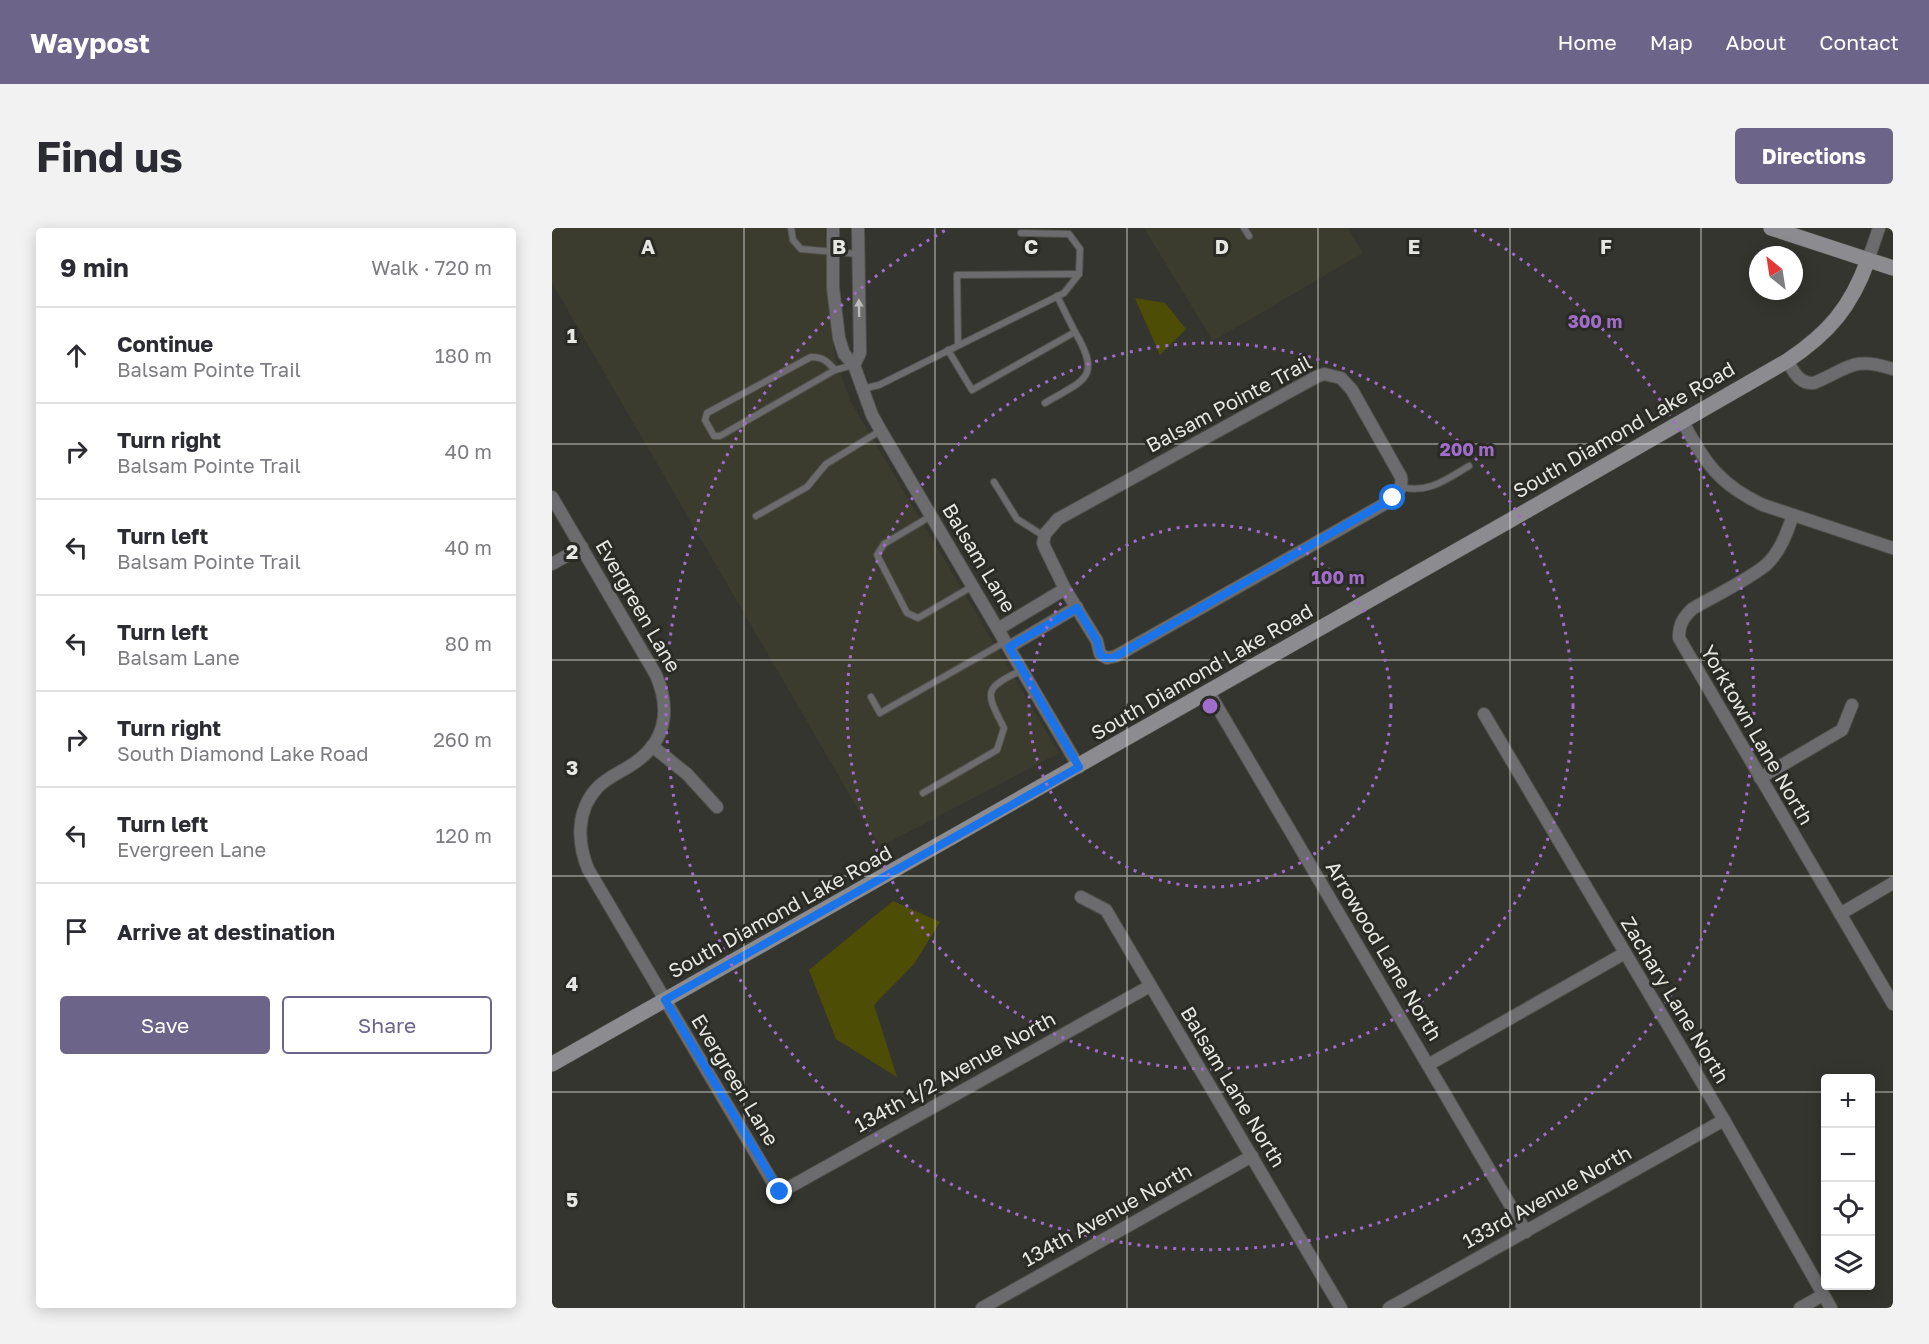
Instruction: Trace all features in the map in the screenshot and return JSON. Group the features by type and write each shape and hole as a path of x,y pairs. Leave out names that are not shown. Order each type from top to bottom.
{"street":[{"name":"Balsam Lane","path":"833,228 835,315 844,354 854,365 881,431 1079,767"},
{"name":"Balsam Lane","path":"854,365 860,353 858,228"},
{"path":"1771,228 1893,268"},
{"path":"1868,260 1879,228"},
{"name":"South Diamond Lake Road","path":"552,1064 1079,767 1787,361 1822,336 1835,322 1850,302 1868,260"},
{"path":"1787,361 1798,378 1808,384 1852,364 1879,365 1893,369"},
{"name":"Balsam Pointe Trail","path":"1044,536 1058,519 1324,374 1341,378 1353,390 1398,470 1402,487"},
{"path":"1682,422 1713,471 1744,496 1763,505 1893,548"},
{"path":"1044,536 1045,548 1065,589 1097,641 1100,654 1104,658 1113,658 1388,502 1402,487"},
{"name":"Evergreen Lane","path":"552,497 656,675 663,690 665,708 663,724 657,740 639,759 597,788 587,803 579,837 581,851 588,869 780,1192"},
{"name":"Yorktown Lane North","path":"1793,515 1779,550 1766,564 1692,609 1683,618 1679,628 1679,638 1893,1004"},
{"path":"552,564 582,547"},
{"path":"998,629 1065,589"},
{"path":"1007,644 1077,608"},
{"name":"Arrowood Lane North","path":"1208,692 1526,1232"},
{"path":"1760,778 1842,730 1852,705"},
{"name":"Zachary Lane North","path":"1484,714 1724,1120 1831,1308"},
{"path":"652,746 687,774 717,807"},
{"path":"1840,914 1893,883"},
{"name":"Balsam Lane North","path":"1081,897 1106,910 1341,1308"},
{"path":"1428,1065 1625,953"},
{"name":"134th 1/2 Avenue North","path":"780,1192 1150,986"},
{"name":"133rd Avenue North","path":"1389,1308 1724,1120"},
{"name":"134th Avenue North","path":"982,1308 1252,1156"},
{"path":"1800,1308 1823,1295"}],"lane":[{"path":"791,228 793,240 801,249 858,254"},
{"path":"1244,228 1249,236"},
{"path":"862,389 879,385 1064,293 1079,274 1080,249 1069,234 1021,233"},
{"path":"958,345 957,275 1079,274"},
{"path":"1045,403 1084,379 1088,372 1089,361 1085,349 1057,296"},
{"path":"948,350 972,390 1075,332"},
{"path":"835,370 827,361 819,357 811,357 707,413 705,420 714,436 720,436 835,370 854,365"},
{"path":"756,516 807,487 826,464 881,431"},
{"path":"1402,487 1416,490 1429,488 1469,466"},
{"path":"994,482 1017,519 1044,536"},
{"path":"931,516 884,544 877,555 907,612 918,618 973,586"},
{"path":"871,697 880,713 1007,644"},
{"path":"923,793 998,750 1004,728 990,701 991,692 999,681 1023,670"}],"shaded area":[{"path":"552,228 825,228 835,358 851,402 1059,753 880,847 552,283"},
{"path":"1144,228 1348,228 1363,253 1213,341"},
{"path":"1135,298 1165,303 1186,329 1160,355"},
{"path":"893,901 940,922 914,964 874,1005 897,1077 836,1039 809,970"}],"route":[{"path":"780,1192 665,1000 1079,767 1009,647 1077,608 1097,641 1100,654 1104,658 1113,658 1393,498"}]}
